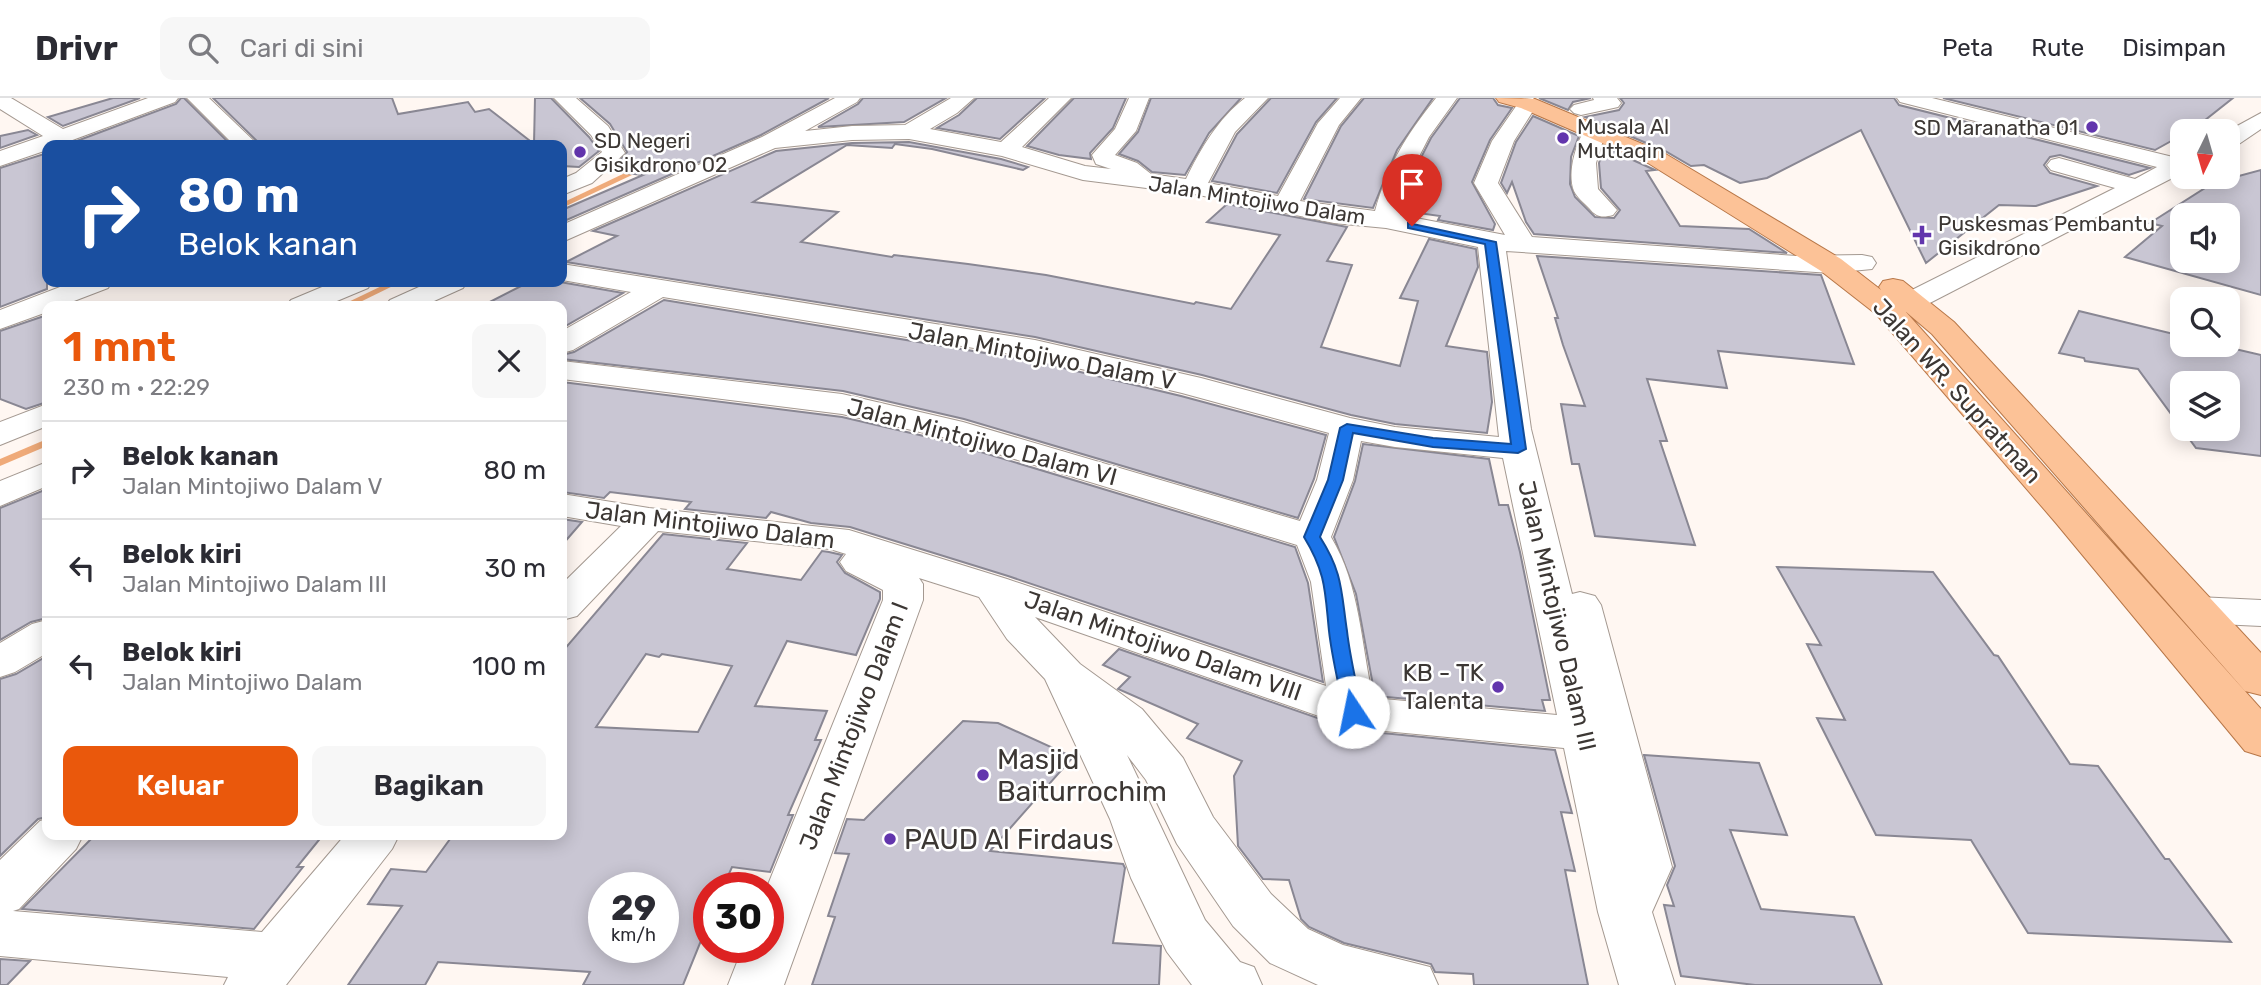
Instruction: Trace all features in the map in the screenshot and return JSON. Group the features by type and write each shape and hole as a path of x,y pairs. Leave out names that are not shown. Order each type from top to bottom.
{"main road":[{"name":"Jalan WR. Supratman","path":"1524,100 1581,109 1714,174 1846,264 1899,304 1943,328 2261,680"},
{"name":"Jalan WR. Supratman","path":"1524,100 1656,158 1846,264"},
{"name":"Jalan WR. Supratman","path":"1899,304 2069,515 2261,739"},
{"path":"2069,515 2113,516"}],"street":[{"path":"113,98 147,106"},
{"path":"54,140 59,136 168,98"},
{"path":"197,98 242,140"},
{"path":"564,98 600,131 614,153 584,178 567,186"},
{"path":"567,232 770,142 850,98"},
{"path":"909,132 964,98"},
{"path":"1006,150 1061,98"},
{"path":"1139,98 1125,131 1103,155 1104,159 1110,162 1135,171 1143,181"},
{"path":"1194,187 1219,136 1239,112 1258,98"},
{"path":"1286,204 1329,123 1351,98"},
{"path":"1386,220 1396,178 1418,136 1447,98"},
{"path":"1581,109 1611,103 1603,98"},
{"path":"1907,98 2170,162"},
{"path":"0,100 59,136"},
{"name":"Jalan Mintojiwo Dalam III","path":"1524,100 1486,183 1494,199 1507,214 1511,384 1518,449 1625,912 1647,985"},
{"path":"1987,116 2019,104"},
{"path":"2240,133 2261,119"},
{"path":"1595,131 1584,163 1586,190 1604,210"},
{"name":"Jalan Mintojiwo Dalam","path":"770,142 852,133 909,132 1006,150 1083,173 1194,187 1334,215 1386,220 1507,243 1846,264"},
{"path":"0,159 40,152"},
{"path":"2059,165 2138,187"},
{"path":"1899,304 2170,170"},
{"name":"Jalan Mintojiwo Dalam V","path":"567,273 1035,349 1190,385 1347,428 1433,443 1518,449"},
{"path":"49,301 85,287"},
{"path":"313,301 346,287"},
{"path":"411,301 442,287"},
{"path":"567,341 657,288"},
{"path":"0,320 42,304"},
{"name":"Jalan Mintojiwo Dalam VI","path":"567,371 842,404 951,429 1312,537"},
{"path":"1511,384 1534,422 1646,867 1625,912"},
{"path":"2,432 42,416"},
{"path":"1347,428 1335,480 1312,537 1327,561 1335,594 1338,631 1353,712"},
{"path":"0,495 42,475"},
{"name":"Jalan Mintojiwo Dalam","path":"567,506 649,519 835,538 993,588"},
{"path":"567,602 649,519"},
{"name":"Jalan Mintojiwo Dalam I","path":"705,524 867,564 904,584 905,590 756,985"},
{"path":"993,588 1022,629 1063,672 1126,721 1166,771 1195,830 1245,900 1289,946 1335,967 1410,985"},
{"name":"Jalan Mintojiwo Dalam VIII","path":"993,588 1353,712 1466,725 1583,733"},
{"path":"2198,610 2261,613"},
{"path":"0,662 42,637"},
{"path":"1063,672 1135,819 1157,878 1185,936 1224,983"},
{"path":"0,894 53,840"},
{"path":"0,933 262,971 370,840"}],"building":[{"path":"113,98 140,98 63,126 48,117"},
{"path":"184,98 226,140 79,140 176,104"},
{"path":"213,98 392,98 398,114 468,102 475,112 489,109 529,140 256,140"},
{"path":"535,98 551,98 599,151 579,167 567,166 567,140 534,140"},
{"path":"580,98 829,98 761,135 567,220 567,208 643,175 609,171 627,152 610,124"},
{"path":"863,98 946,98 904,122 818,127 858,104"},
{"path":"977,98 1045,98 1000,139 937,128 959,115"},
{"path":"1074,98 1126,98 1113,128 1090,153 1091,159 1059,155 1027,146"},
{"path":"1151,98 1241,98 1209,133 1185,175 1152,172 1138,161 1119,154 1138,132"},
{"path":"1271,98 1337,98 1316,122 1277,193 1212,181 1237,134"},
{"path":"1364,98 1433,98 1397,150 1373,208 1304,199 1341,126"},
{"path":"1460,98 1493,98 1498,105 1512,108 1490,140 1472,182 1495,224 1493,230 1438,220 1440,216 1404,211 1410,179 1431,138"},
{"path":"1539,98 1591,98 1573,102 1568,110"},
{"path":"1620,98 1894,98 1899,105 2150,168 2129,175 2060,155 2050,157 2044,165 2050,173 2097,186 2036,206 1999,205 1926,263 1861,130 1767,178 1740,183 1704,165 1691,166 1665,151 1585,117 1619,110 1624,103"},
{"path":"1943,98 2233,98 2206,119 2170,119 2170,142 2155,150"},
{"path":"1533,116 1579,136 1571,157 1570,184 1575,197 1595,217 1614,218 1620,210 1601,188 1599,163 1604,147 1655,170 1646,171 1680,226 1749,229 1787,253 1534,234 1526,222 1512,182 1507,193 1501,183 1516,142"},
{"path":"28,130 37,135 0,148 0,136"},
{"path":"909,142 1001,159 1028,167 1023,170 932,149 895,144 892,148 847,145 753,202 838,212 801,242 892,257 894,255 1046,275 1231,309 1280,235 1207,222 1227,204 1347,227 1327,261 1352,265 1321,347 1400,366 1418,301 1400,298 1429,239 1476,249 1478,267 1446,346 1487,352 1492,402 1487,433 1395,424 1351,415 1202,375 1035,337 567,262 617,236 593,231 776,151 852,143"},
{"path":"42,155 42,287 47,289 0,307 0,168"},
{"path":"2261,170 2261,295 2182,273 2240,273 2240,203 2182,203 2204,189 2240,189 2240,176"},
{"path":"2170,210 2170,270 2125,257 2162,226 2150,223"},
{"path":"1537,256 1821,275 1854,364 1718,351 1727,388 1647,379 1667,441 1660,441 1695,545 1595,536 1579,464 1572,464 1561,404 1585,406 1563,345 1555,318 1558,318"},
{"path":"567,283 623,293 567,325 567,301 492,301 519,287 567,287"},
{"path":"664,300 1034,361 1181,396 1326,435 1314,479 1298,518 964,419 843,391 567,360 567,354"},
{"path":"2079,311 2170,333 2170,357 2240,357 2240,350 2261,355 2261,456 2196,448 2191,441 2240,441 2240,371 2170,371 2170,413 2138,369 2085,361 2084,358 2059,353"},
{"path":"42,317 42,404 26,409 0,399 0,331"},
{"path":"567,383 842,417 941,440 1295,547 1308,583 1323,682 1008,576 850,527 811,523 771,512 766,518 685,509 691,502 610,492 604,498 567,493"},
{"path":"1363,444 1489,459 1499,505 1508,505 1520,552 1550,700 1542,700 1545,711 1375,696 1356,594 1334,537 1355,481"},
{"path":"42,491 42,619 31,622 0,640 0,508"},
{"path":"567,520 582,522 567,539"},
{"path":"663,534 747,543 727,569 801,580 822,551 842,555 837,562 845,573 880,592 880,599 856,655 787,641 755,706 827,711 815,740 821,740 788,815 793,815 770,872 732,867 730,872 693,872 693,960 683,985 583,985 590,972 438,962 425,985 348,985 402,906 368,904 391,869 426,872 449,840 567,840 567,646","holes":["646,654 659,657 662,654 732,666 698,732 596,727"]},
{"path":"1777,567 1933,572 1994,655 1998,656 2070,764 2098,766 2165,859 2169,859 2231,942 2028,933 1971,840 1876,835 1817,718 1845,720 1807,644 1821,645"},
{"path":"1119,649 1352,730 1555,750 1572,813 1561,812 1575,871 1565,870 1588,985 1474,985 1473,974 1435,972 1431,964 1344,943 1309,927 1301,919 1289,880 1263,879 1238,846 1234,776 1242,761 1187,738 1198,724 1118,689 1130,677 1103,665"},
{"path":"42,659 42,818 0,856 0,679 16,674"},
{"path":"963,721 998,723 1073,757 990,851 1123,864 1125,868 1113,943 1161,946 1159,985 812,985 835,917 828,916 849,854 835,853 847,819 864,820"},
{"path":"1644,755 1759,763 1787,835 1730,830 1761,909 1854,917 1882,985 1755,985 1681,976 1664,905 1674,906 1667,885 1675,866"},
{"path":"90,840 319,840 297,867 303,867 254,929 22,909"},
{"path":"0,959 30,961 7,985 0,985"}],"waterway":[{"path":"567,204 628,175"},
{"path":"356,301 386,287"},
{"path":"0,463 42,444"}],"place":[{"name":"SD Maranatha 01","path":"2092,127"},
{"name":"Musala Al Muttaqin","path":"1563,138"},
{"name":"SD Negeri Gisikdrono 02","path":"580,152"},
{"name":"Puskesmas Pembantu Gisikdrono","path":"1922,235"},
{"name":"KB - TK Talenta","path":"1498,687"},
{"name":"Masjid Baiturrochim","path":"983,775"},
{"name":"PAUD Al Firdaus","path":"890,839"}],"route":[{"path":"1353,712 1338,631 1335,594 1327,561 1312,537 1335,480 1347,428 1433,443 1518,449 1491,242 1412,226"}]}
